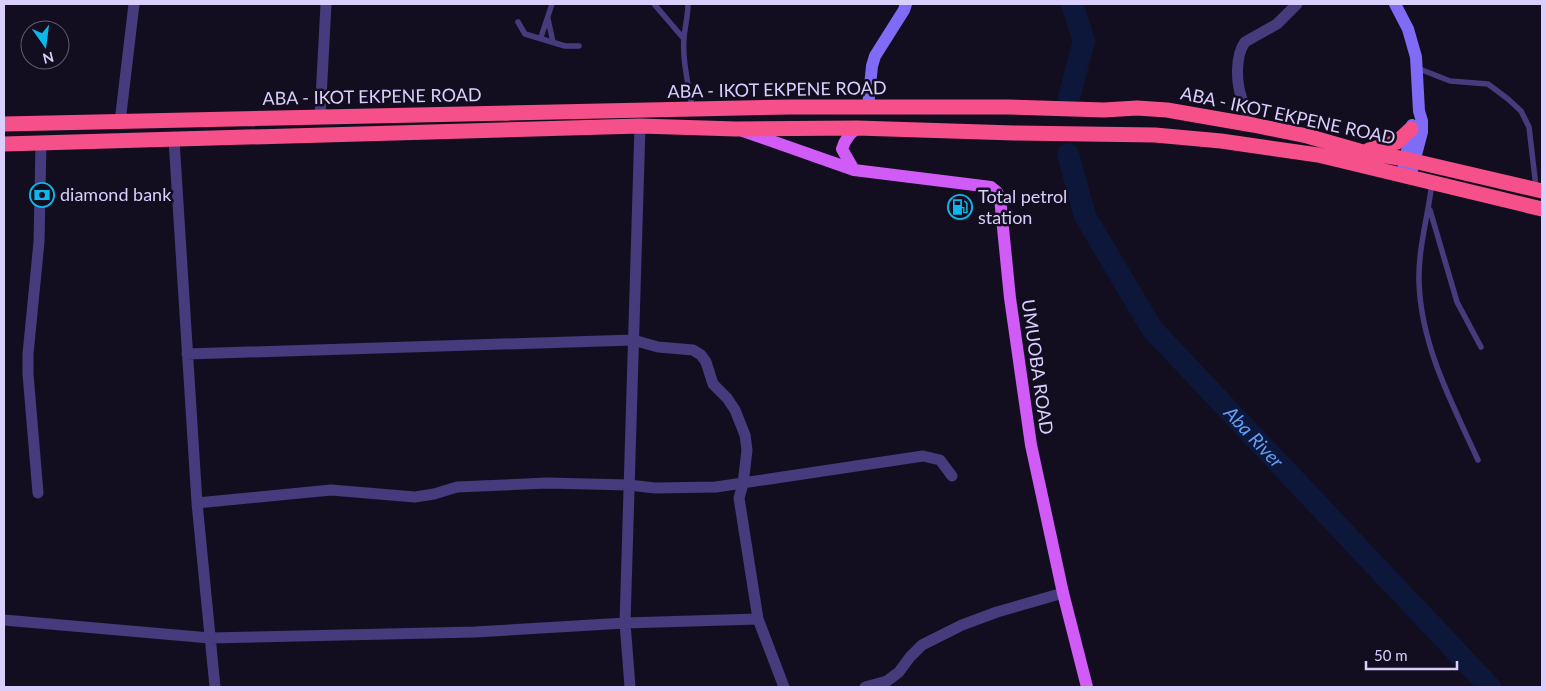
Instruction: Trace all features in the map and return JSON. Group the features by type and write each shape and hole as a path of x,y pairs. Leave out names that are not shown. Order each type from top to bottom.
{"highway":[{"name":"ABA - IKOT EKPENE ROAD","path":"4,124 790,107 1009,107 1104,110 1137,108 1167,110 1253,125 1306,136 1362,152 1410,160 1539,190"},
{"name":"ABA - IKOT EKPENE ROAD","path":"4,144 640,126 736,129 858,128 1155,135 1318,155 1542,209"},
{"path":"1362,152 1397,142 1411,129"}],"main road":[{"path":"854,170 842,149 848,136 858,128"},
{"name":"UMUOBA ROAD","path":"736,129 854,170 991,187 997,192 1000,198 1010,298 1031,445 1063,593 1087,687"}],"street":[{"path":"120,122 134,4"},
{"path":"320,118 326,4"},
{"path":"868,107 872,66 875,56 906,4"},
{"path":"1253,125 1240,92 1238,71 1241,47 1244,42 1282,21 1297,4"},
{"path":"1395,4 1410,36 1417,68 1419,111 1422,120 1422,132 1410,160 1406,177"},
{"path":"1410,160 1411,129 1419,111"},
{"path":"630,687 625,623 640,126"},
{"path":"174,140 197,503 215,687"},
{"path":"38,493 28,354 39,242 41,143"},
{"path":"187,354 633,340 658,347 693,350 701,354 706,362 713,384 735,410 745,435 747,450 743,484 739,498 758,619 784,687"},
{"path":"197,503 331,490 415,497 457,488 547,483 629,485 655,488 716,488 923,456 940,460 952,476"},
{"path":"865,687 887,681 899,672 922,645 962,625 997,612 1063,593"},
{"path":"4,620 210,638 475,632 625,623 758,619"}],"lane":[{"path":"541,37 552,4"},
{"path":"688,4 684,39 686,71 692,110"},
{"path":"656,5 684,39"},
{"path":"548,19 553,42"},
{"path":"518,22 525,34 541,37 565,46 579,46"},
{"path":"1417,68 1450,81 1488,84 1520,111 1529,127 1539,190"},
{"path":"1432,183 1423,240 1419,282 1424,316 1436,369 1478,460"},
{"path":"1429,208 1457,302 1481,347"}],"waterway":[{"name":"Aba River","path":"1069,97 1084,41 1072,4"},
{"name":"Aba River","path":"1068,154 1085,216 1152,329 1490,687"}],"place":[{"name":"diamond bank","path":"42,195"},
{"name":"Total petrol station","path":"960,207"}]}
